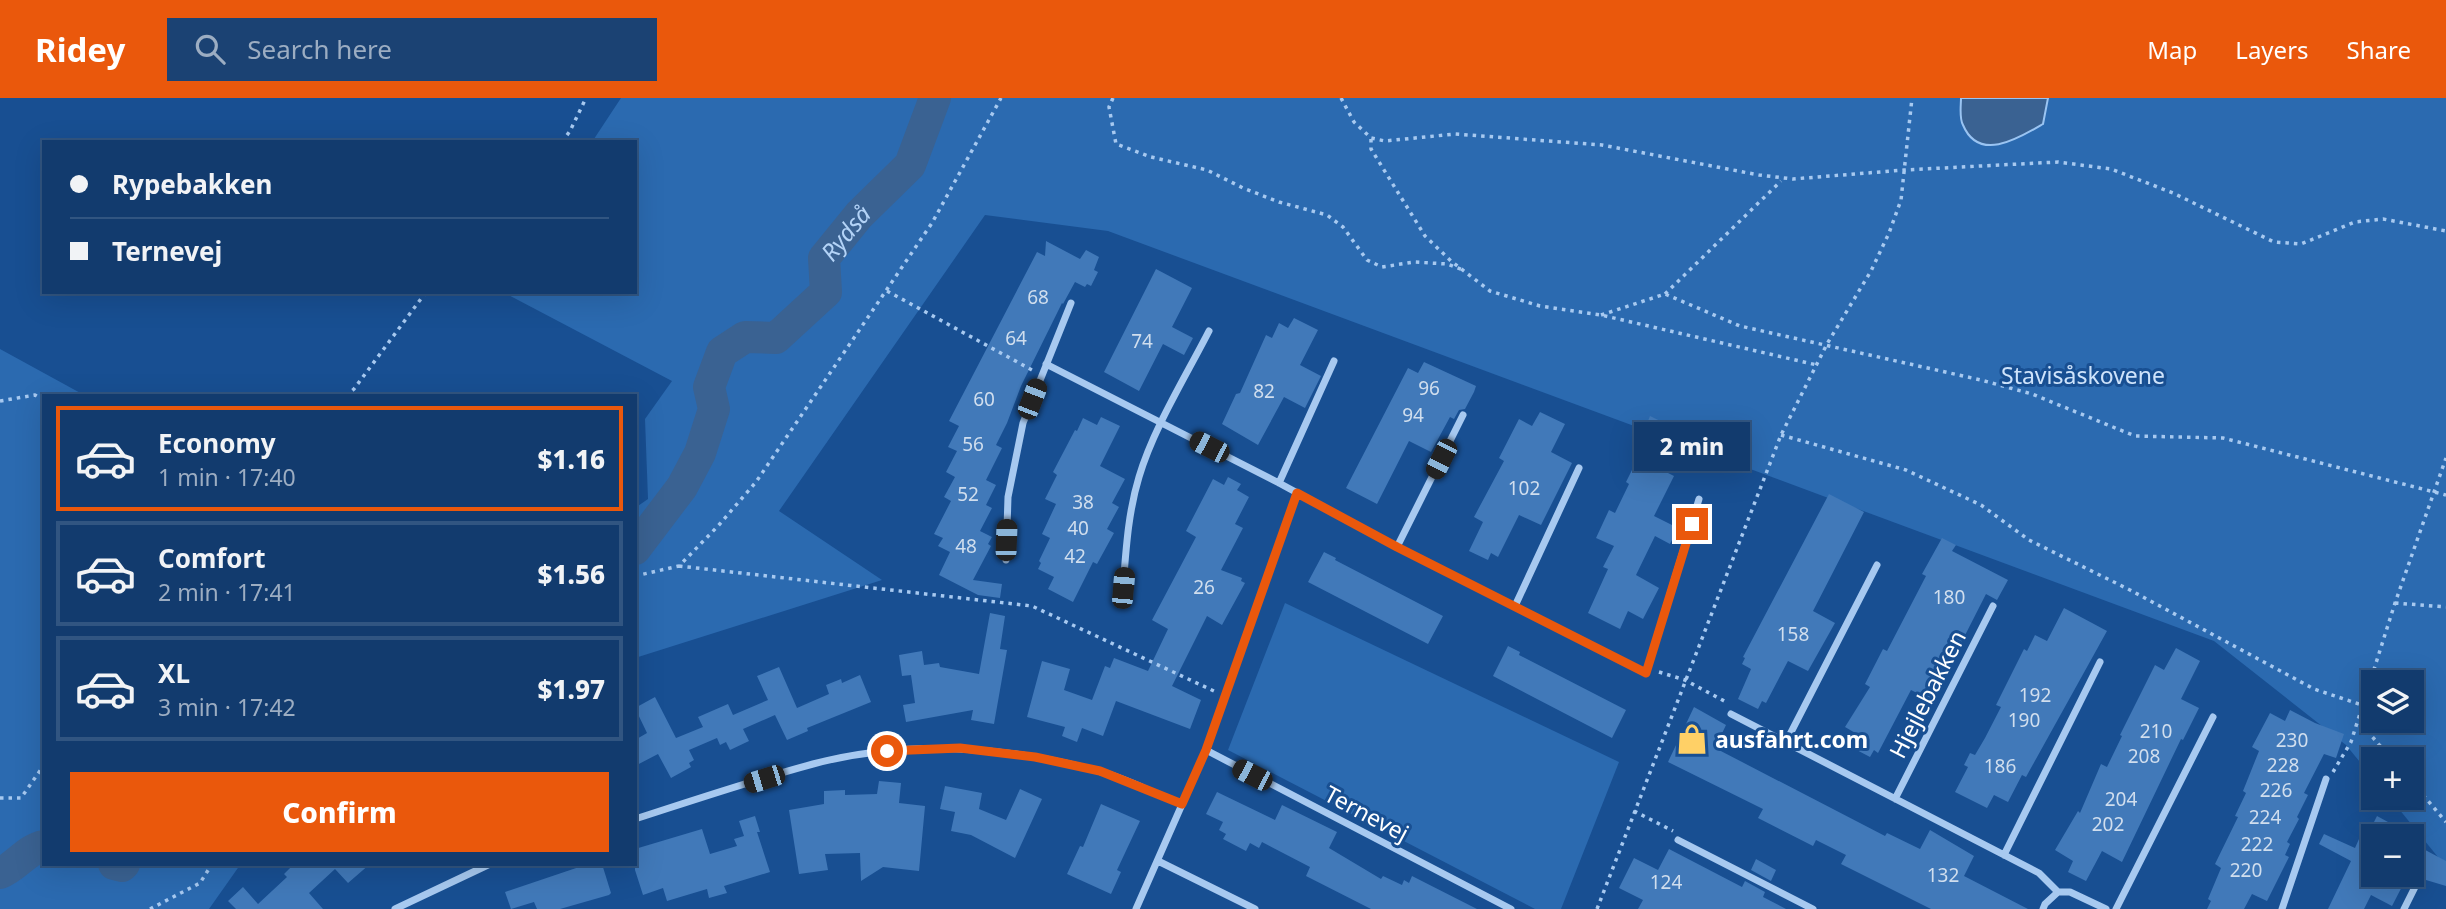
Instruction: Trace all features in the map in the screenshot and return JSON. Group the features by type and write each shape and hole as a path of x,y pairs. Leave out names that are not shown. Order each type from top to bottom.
{"street":[{"path":"1006,561 1008,498 1023,423 1071,303"},
{"path":"1123,588 1128,523 1140,475 1162,423 1209,331"},
{"path":"1279,483 1334,361"},
{"path":"1046,364 1646,673 1699,499"},
{"path":"1397,547 1463,415"},
{"path":"1515,606 1579,468"},
{"path":"1136,909 1206,750 1297,493"},
{"path":"1786,742 1877,565"},
{"name":"Hjejlebakken","path":"1895,799 1993,606"},
{"path":"2004,855 2100,662"},
{"path":"1731,714 2039,873 2058,892"},
{"path":"2116,909 2213,717"},
{"path":"637,818 816,763 887,751 960,748 1035,757 1100,771 1182,804"},
{"name":"Ternevej","path":"1206,750 1511,909"},
{"path":"2282,909 2326,779"},
{"path":"1678,839 1814,909"},
{"path":"1158,862 1255,909"},
{"path":"395,909 486,866"},
{"path":"2404,909 2415,887"},
{"path":"2043,909 2058,892 2070,892 2106,909"}],"path":[{"path":"563,140 586,98"},
{"path":"679,566 756,482 933,223 1002,98"},
{"path":"1113,98 1109,107 1116,144 1152,157 1207,170 1267,198 1327,215 1343,227 1367,260 1382,268 1425,263 1447,264 1468,272"},
{"path":"1341,98 1354,122 1371,138 1385,141 1455,134 1602,145 1759,176 1793,179 2058,162 2111,169 2173,193 2274,242 2301,244 2355,222 2383,219 2446,231"},
{"path":"1597,909 1781,435 1827,344 1871,271 1889,233 1901,200 1912,98"},
{"path":"1371,138 1371,149 1425,236 1490,292 1540,306 1601,315 1817,365"},
{"path":"1601,315 1665,294 1781,181"},
{"path":"887,291 1042,375"},
{"path":"348,394 425,294"},
{"path":"1665,294 1740,326 1827,344 1871,357 1981,380 2032,394 2135,436 2223,438 2446,495"},
{"path":"0,401 35,395 42,399"},
{"path":"1781,435 1906,470 1982,505 2029,540 2130,590 2314,689 2361,705"},
{"path":"2373,670 2446,458"},
{"path":"637,576 679,566 1032,606 1224,696"},
{"path":"2395,603 2446,607"},
{"path":"1646,673 1661,672 1685,680 1727,701 1731,714"},
{"path":"2326,779 2351,742 2361,710"},
{"path":"2360,715 2381,747"},
{"path":"0,798 21,797 42,768"},
{"path":"2424,796 2446,822"},
{"path":"1634,811 1678,834 1678,839"},
{"path":"150,909 200,883 211,866"}],"green space":[{"name":"Stavisåskovene","path":"621,98 2446,98 2446,867 2424,840 2424,824 2411,824 2400,810 2424,810 2424,747 2361,747 2361,763 2346,745 2214,641 1108,231 985,215 779,511 882,580 637,657 637,507 648,499 645,419 672,381 507,294 637,294 637,140 593,140"},
{"path":"0,349 82,394 42,394 42,866 239,866 209,909 0,909"},
{"path":"1285,603 1619,762 1561,909 1535,909 1228,750"}],"shaded area":[{"path":"1961,98 2048,98 2043,124 2011,140 1989,145 1979,143 1963,125"}],"building":[{"path":"1046,241 1080,259 1086,250 1099,257 1094,270 1098,272 1091,286 1087,284 1085,287 1075,282 1062,303 1021,386 996,445 1002,448 986,480 996,485 986,505 992,508 980,531 992,537 988,544 991,546 973,580 1002,584 1000,598 978,595 939,575 950,552 938,546 943,538 934,534 951,501 944,497 955,477 946,472 957,451 948,447 959,426 949,421 1037,252 1045,256"},
{"path":"1156,269 1192,288 1172,327 1193,338 1184,355 1163,344 1139,391 1104,372"},
{"path":"1294,318 1318,330 1300,365 1321,376 1305,408 1284,397 1258,445 1222,424 1236,394 1240,393 1266,335 1272,338 1279,323 1288,328"},
{"path":"1424,362 1476,386 1465,409 1459,410 1454,419 1450,417 1431,452 1409,441 1377,504 1346,488 1408,368 1418,373"},
{"path":"1540,412 1565,424 1551,452 1572,463 1541,525 1519,515 1498,557 1491,553 1488,560 1469,551 1483,522 1474,517 1504,461 1499,458 1519,419 1532,426"},
{"path":"1650,416 1685,433 1666,472 1674,476 1654,516 1678,528 1670,544 1655,536 1636,575 1659,588 1643,619 1628,611 1620,629 1588,613 1608,569 1603,567 1614,546 1596,538 1609,510 1615,513 1629,484 1626,482 1635,464 1632,463 1633,457"},
{"path":"1101,417 1120,426 1100,466 1125,479 1112,503 1119,507 1107,529 1114,533 1097,564 1093,562 1073,602 1048,589 1054,577 1038,569 1050,538 1042,534 1056,504 1045,499 1057,475 1053,472 1083,418 1097,425"},
{"path":"1228,477 1241,484 1237,490 1249,497 1235,524 1243,528 1221,570 1242,578 1241,581 1245,583 1222,625 1207,616 1172,686 1201,700 1190,729 1116,701 1103,736 1082,728 1077,742 1062,736 1065,727 1027,717 1042,661 1070,669 1064,690 1092,700 1105,666 1110,668 1114,658 1148,671 1168,629 1152,620 1196,537 1186,531 1213,479 1224,485"},
{"path":"1829,494 1864,512 1813,611 1835,623 1808,671 1788,661 1766,703 1762,701 1758,709 1738,699 1751,669 1742,664 1745,658 1743,657"},
{"path":"1942,538 1956,545 1952,551 2008,580 1997,600 1986,594 1929,699 1911,690 1878,753 1874,750 1870,757 1851,747 1857,734 1845,727 1870,687 1865,684 1883,649 1887,651 1926,576 1922,574"},
{"path":"1324,552 1443,616 1428,644 1308,582"},
{"path":"2064,608 2107,631 2026,777 2022,775 2008,802 1994,795 1987,808 1955,792 1968,767 1964,765 1970,753 1975,755 1985,738 2001,707 1996,705 2024,649 2027,651 2035,635 2047,641"},
{"path":"990,613 1005,616 1000,649 1007,650 994,724 971,720 973,710 906,722 903,705 915,703 911,675 902,676 899,655 922,651 924,665 939,663 940,667 979,674"},
{"path":"1508,646 1520,652 1519,655 1626,710 1612,738 1493,676"},
{"path":"2176,648 2200,661 2181,699 2199,708 2183,740 2181,739 2122,862 2102,851 2086,881 2068,872 2073,861 2055,850 2078,811 2080,813 2101,764 2107,767 2155,665 2164,670"},
{"path":"779,667 797,708 829,694 826,685 841,679 842,683 860,675 871,702 807,728 808,731 787,740 775,715 743,729 749,741 730,750 726,742 720,745 717,738 689,750 694,760 689,763 691,767 671,778 658,754 637,765 637,739 647,733 637,707 655,697 676,738 703,727 698,717 728,704 733,715 768,700 757,676"},
{"path":"1694,707 1726,725 1715,748 1885,836 1887,833 1920,849 1930,830 1974,856 1964,876 2028,909 1931,909 1841,864 1846,855 1816,840 1813,846 1758,818 1763,809 1668,762"},
{"path":"2290,710 2344,734 2336,758 2324,754 2304,793 2308,795 2287,842 2290,844 2285,855 2289,857 2267,901 2252,894 2244,909 2207,909 2211,901 2208,899 2221,868 2215,864 2238,817 2235,816 2246,793 2243,791 2259,751 2252,747 2270,713 2285,721"},
{"path":"879,781 901,783 899,803 925,806 919,871 883,867 861,881 860,853 825,854 828,870 799,874 789,810 824,804 824,791 845,790 845,795 877,794"},
{"path":"945,786 982,793 979,809 1006,820 1020,789 1042,799 1015,858 971,835 951,831 955,812 940,809"},
{"path":"1217,792 1275,820 1282,805 1337,832 1329,848 1381,879 1383,876 1402,885 1404,880 1409,883 1412,876 1477,909 1371,909 1306,876 1310,867 1262,842 1259,848 1250,843 1246,851 1223,839 1226,834 1219,830 1223,822 1206,814"},
{"path":"1101,804 1140,821 1117,870 1121,872 1111,894 1067,874 1080,846 1083,847"},
{"path":"755,816 760,832 757,832 770,872 724,886 727,893 709,898 707,889 667,901 663,888 643,895 635,870 637,848 702,829 710,854 737,846 734,839 744,836 739,821"},
{"path":"2377,816 2392,824 2373,824"},
{"path":"2324,834 2355,848 2359,839 2361,840 2361,887 2402,887 2392,906 2371,895 2364,909 2328,909 2351,861 2319,844"},
{"path":"1669,849 1742,887 1745,881 1765,892 1763,897 1786,909 1638,909 1643,900 1619,888 1634,858 1658,870"},
{"path":"2424,849 2446,861 2446,886 2426,880"},
{"path":"1756,859 1776,870 1771,881 1751,870"},
{"path":"292,866 368,866 348,883 335,869 309,893 323,909 236,909 228,901 243,887 258,904 287,877 284,874"},
{"path":"582,866 603,866 611,893 560,909 537,909 534,902 511,909 505,892"}],"waterway":[{"name":"Rydså","path":"637,546 682,487 700,453 714,409 709,387 722,352 745,337 776,338 826,292 824,258 859,215 910,165 935,98"},
{"name":"Rydså","path":"0,873 42,847"}],"place":[{"name":"ausfahrt.com","path":"1692,739"}],"route":[{"path":"887,751 960,748 1035,757 1100,771 1182,804 1206,750 1297,493 1397,547 1646,673 1692,524"}]}
